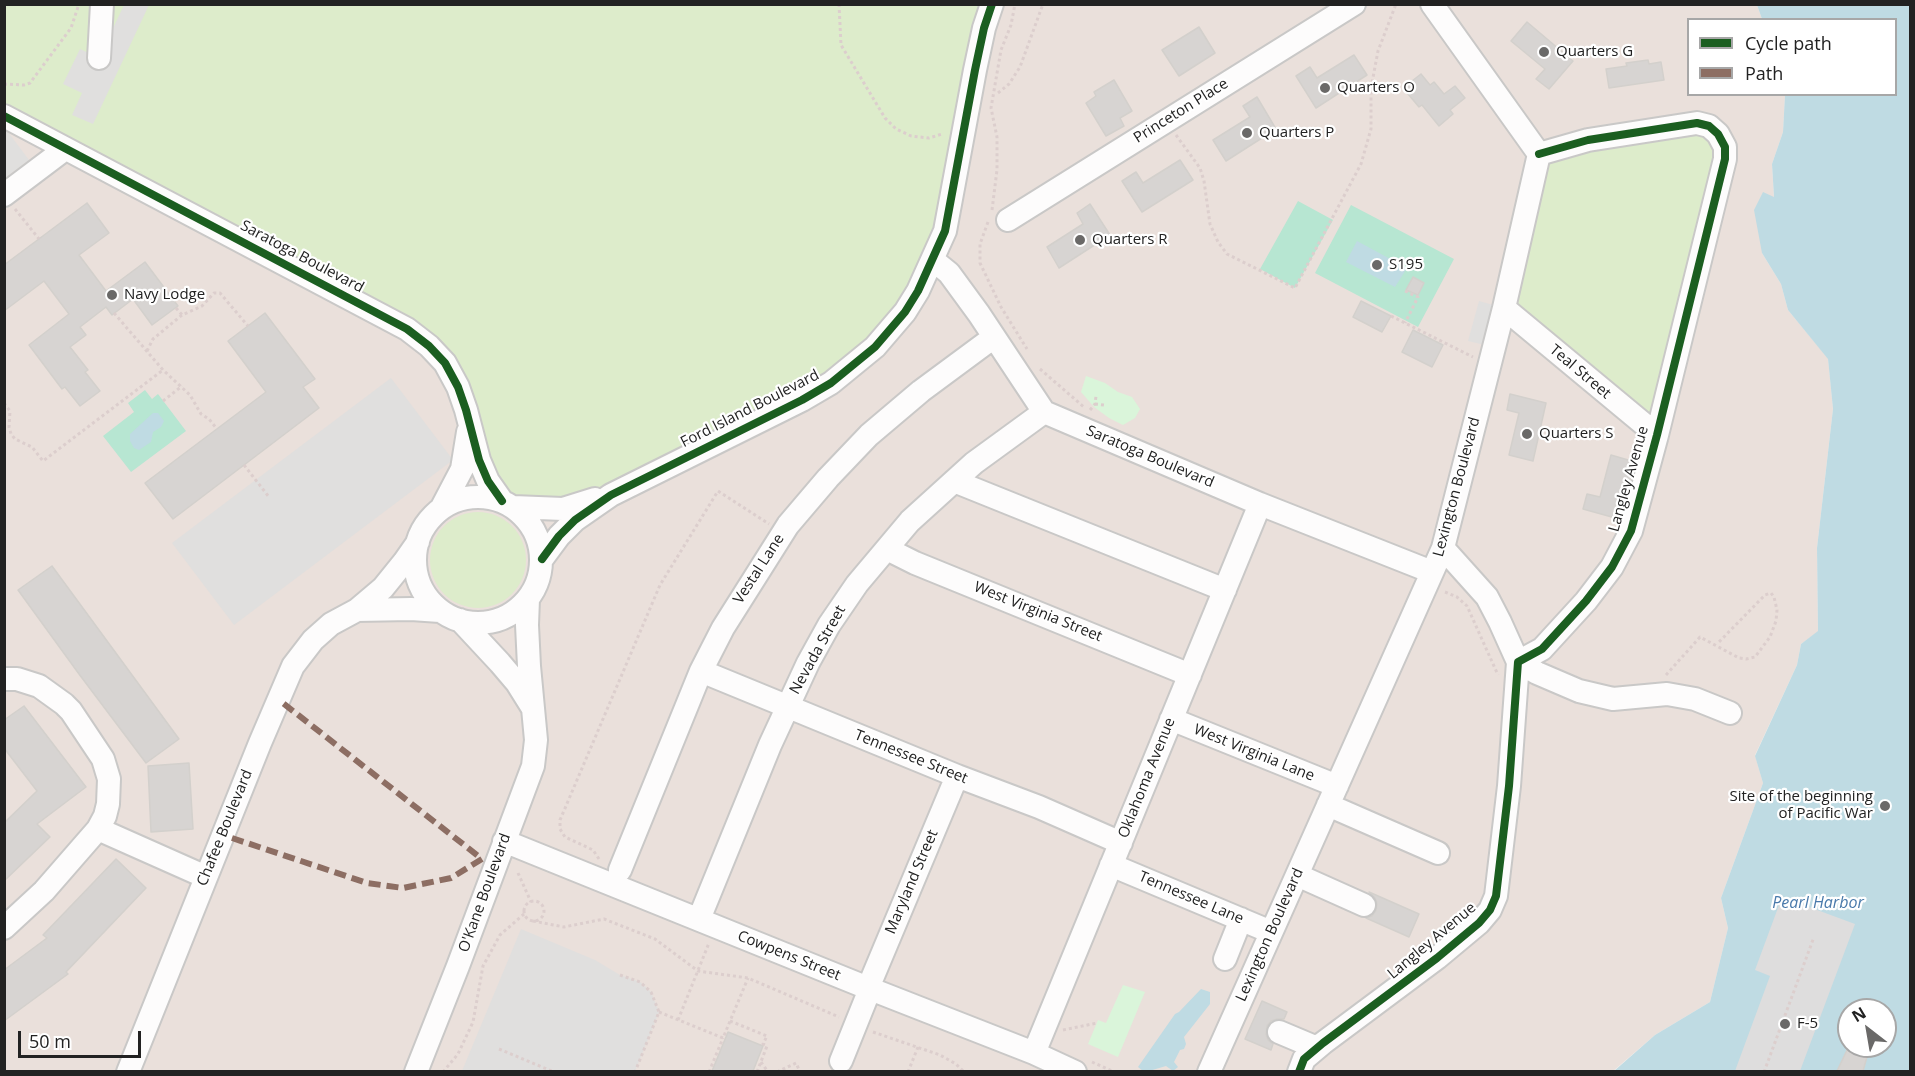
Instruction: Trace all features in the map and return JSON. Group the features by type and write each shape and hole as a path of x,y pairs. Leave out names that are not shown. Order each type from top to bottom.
{"street":[{"path":"99,58 102,4"},
{"name":"Ford Island Boulevard","path":"542,559 559,536 575,520 611,495 802,400 831,383 875,347 892,327 918,291 945,231 975,70 992,4"},
{"name":"Princeton Place","path":"1008,220 1354,4"},
{"path":"1432,4 1539,154"},
{"name":"Saratoga Boulevard","path":"4,116 407,329 429,346 445,363 458,387 479,460 488,481 508,504"},
{"name":"Langley Avenue","path":"1299,1071 1304,1059 1317,1048 1437,958 1479,923 1490,910 1496,896 1509,786 1518,662 1542,649 1586,601 1612,567 1631,531 1725,159 1725,147 1718,134 1709,126 1697,123 1588,140 1539,154"},
{"path":"9,201 65,149"},
{"name":"Lexington Boulevard","path":"1209,1071 1443,548 1504,308 1539,154"},
{"path":"933,260 949,273 1044,412"},
{"name":"Teal Street","path":"1504,308 1657,435"},
{"name":"Vestal Lane","path":"620,870 701,671 723,628 783,533 828,478 869,435 921,391 994,337"},
{"name":"Saratoga Boulevard","path":"1044,412 1260,504 1432,572"},
{"name":"Nevada Street","path":"705,927 788,706 829,625 857,584 910,521 982,458 1044,412"},
{"name":"Saratoga Boulevard","path":"441,509 462,469 470,424"},
{"path":"954,481 1225,590"},
{"name":"Ford Island Boulevard","path":"508,504 563,509 611,495"},
{"path":"471,497 487,497 508,504 528,521 538,539 542,559 538,580 528,599 514,612 497,620 478,623 450,616 427,597 418,580 415,561 423,529 441,509 455,501 471,497"},
{"name":"Oklahoma Avenue","path":"1034,1053 1260,504"},
{"name":"Chafee Boulevard","path":"128,1071 293,666 313,640 331,624 357,610 383,588 418,542"},
{"path":"1443,548 1487,597 1518,662 1579,691 1614,699 1667,694 1695,699 1730,713"},
{"name":"West Virginia Street","path":"887,549 1190,675"},
{"name":"O'Kane Boulevard","path":"416,1071 533,766 536,740 529,666 528,599"},
{"name":"Chafee Boulevard","path":"357,610 411,609 450,616"},
{"name":"O'Kane Boulevard","path":"450,616 517,683 534,711"},
{"name":"Tennessee Street","path":"701,671 957,777 1039,807 1121,843"},
{"path":"4,679 39,686 64,704 103,759 109,779 105,816 98,829 44,891 4,928"},
{"name":"West Virginia Lane","path":"1171,719 1333,795 1438,854"},
{"name":"Maryland Street","path":"841,1061 957,777"},
{"path":"98,829 206,877"},
{"name":"Cowpens Street","path":"504,841 705,927 869,988 1075,1071"},
{"name":"Tennessee Lane","path":"1111,865 1272,932"},
{"path":"1297,875 1364,904"},
{"path":"1225,959 1242,919"},
{"path":"1279,1032 1317,1048"}],"path":[{"path":"4,84 15,86 30,83 71,28 79,4"},
{"path":"839,4 841,45 885,118 896,129 911,136 929,138 942,134"},
{"path":"1015,4 1011,25 1001,50 991,108 997,137 997,170 992,212 980,244 980,263 1001,307 1025,345"},
{"path":"998,93 1009,84 1020,67 1043,4"},
{"path":"1167,120 1200,168 1210,224 1218,242 1227,254 1295,288 1361,165 1371,129 1371,88 1378,51 1396,4"},
{"path":"9,201 39,239"},
{"path":"1405,291 1418,297 1405,323"},
{"path":"147,351 153,339 182,315 202,306 214,293 220,293 248,326"},
{"path":"176,308 182,315"},
{"path":"114,313 136,341 190,395 201,414 209,419 217,429"},
{"path":"1391,316 1489,365"},
{"path":"4,404 10,411 9,427 15,440 32,447 43,461 163,370"},
{"path":"163,401 182,386"},
{"path":"1089,412 1095,404 1096,396"},
{"path":"1095,404 1104,405"},
{"path":"244,465 268,497"},
{"path":"620,870 601,862 593,850 565,837 560,829 560,820 660,585 718,491 783,533"},
{"path":"1444,592 1457,597 1467,606 1500,679"},
{"path":"1664,677 1700,637 1717,644 1738,658 1755,657 1770,637 1776,621 1777,610 1771,593 1765,595 1717,644"},
{"path":"518,873 531,902"},
{"path":"533,921 540,919 544,910 538,902 531,902 524,908 524,914 527,919 533,921 564,927 604,919 655,939 698,971 747,978 856,1025 940,1056 964,1071"},
{"path":"443,1071 458,1054 473,1022 483,966 500,935 524,914"},
{"path":"678,1020 698,971 705,927"},
{"path":"1764,1071 1814,937"},
{"path":"620,975 640,982 651,992 659,1012 635,1071"},
{"path":"709,1071 747,978"},
{"path":"659,1012 723,1038"},
{"path":"730,1021 767,1036 763,1044 767,1046 757,1071"},
{"path":"1063,1030 1097,1023"},
{"path":"908,1071 918,1047"},
{"path":"499,1049 554,1071"},
{"path":"761,1062 768,1071"},
{"path":"777,1071 796,1064 800,1071"}],"shaded area":[{"path":"5,5 1757,5 1762,18 1687,18 1687,96 1785,96 1783,132 1772,164 1774,198 1762,253 1781,284 1788,310 1828,358 1833,409 1817,548 1818,632 1801,644 1797,665 1755,755 1763,783 1721,898 1728,928 1710,1002 1655,1035 1613,1071 5,1072"},
{"path":"124,5 149,5 93,124 72,115 82,93 63,84 80,49 99,58"},
{"path":"5,128 29,160 5,178"},
{"path":"1479,301 1504,308 1493,347 1468,341"},
{"path":"391,378 453,460 234,625 172,543"},
{"path":"521,929 595,960 620,975 640,982 651,992 659,1012 635,1071 462,1071"}],"green space":[{"path":"4,5 992,5 933,260 854,366 563,509 502,501 445,363 5,116"},
{"path":"1697,123 1725,147 1657,435 1504,308 1539,154"},
{"path":"1298,201 1333,220 1295,288 1260,269"},
{"path":"1351,205 1454,259 1418,327 1315,273"},
{"path":"1086,376 1132,397 1140,409 1135,418 1123,425 1094,407 1081,392"},
{"path":"145,390 152,399 158,394 186,431 131,472 103,436 134,412 128,403"},
{"path":"478,512 496,515 512,526 523,542 526,560 523,578 512,594 496,605 478,608 460,605 444,594 433,578 430,560 433,542 444,526 460,515"},
{"path":"1123,985 1145,992 1118,1057 1088,1044 1098,1020 1106,1023"}],"water":[{"name":"Pearl Harbor","path":"1757,5 1910,5 1910,1071 1613,1072 1655,1035 1710,1002 1728,928 1721,898 1763,783 1755,756 1797,665 1801,644 1818,631 1817,548 1833,409 1828,359 1788,310 1781,284 1762,253 1754,210 1763,192 1774,197 1772,164 1783,132 1785,96 1897,96 1897,18 1762,18"},
{"name":"S195","path":"1357,241 1407,268 1395,287 1346,262"},
{"path":"153,413 158,413 164,421 161,427 153,432 151,442 139,450 134,448 130,441 130,434"},
{"path":"1201,989 1210,992 1210,1004 1184,1037 1186,1044 1184,1049 1180,1050 1174,1062 1178,1067 1173,1071 1166,1066 1143,1071 1138,1067 1175,1014"}],"pier":[{"name":"F-5","path":"1782,897 1855,924 1800,1071 1735,1071 1770,976 1755,970"}],"building":[{"name":"Quarters G","path":"1527,22 1573,61 1549,89 1536,79 1545,69 1511,41"},
{"path":"1199,27 1215,53 1179,76 1162,50"},
{"name":"Quarters O","path":"1354,55 1367,75 1316,108 1296,76 1310,67 1317,78"},
{"path":"1648,60 1649,64 1661,62 1664,80 1609,88 1606,69"},
{"path":"1421,74 1430,85 1434,82 1444,94 1455,86 1465,98 1450,110 1453,114 1439,126 1422,105 1419,107 1403,88"},
{"path":"1114,80 1132,111 1120,118 1124,126 1106,136 1086,103 1096,96 1094,92"},
{"name":"Quarters P","path":"1257,97 1276,129 1226,161 1213,140 1250,117 1243,106"},
{"path":"1180,160 1193,180 1142,212 1122,181 1136,172 1143,183"},
{"name":"Navy Lodge","path":"87,203 109,233 79,255 106,291 145,262 178,306 152,325 133,299 112,315 106,307 80,327 86,335 70,347 88,370 85,372 100,391 80,406 65,387 62,389 29,345 69,314 44,281 4,311 4,265"},
{"name":"Quarters R","path":"1090,204 1110,235 1059,268 1047,247 1083,224 1077,213"},
{"path":"1413,277 1424,283 1418,295 1406,290"},
{"path":"1361,301 1391,316 1382,332 1353,317"},
{"path":"265,313 315,379 303,387 319,408 173,519 145,483 266,392 228,341"},
{"path":"1413,330 1443,345 1432,367 1402,352"},
{"name":"Quarters S","path":"1510,394 1546,403 1533,461 1509,455 1519,413 1507,410"},
{"path":"1611,455 1635,462 1619,519 1583,509 1587,494 1600,497"},
{"path":"52,566 179,739 146,763 18,590"},
{"path":"24,706 86,787 37,824 50,837 4,881 4,823 37,791 4,748 4,720"},
{"path":"189,763 193,829 151,832 148,766"},
{"path":"116,859 146,888 66,972 68,974 4,1021 4,970 47,938 43,935"},
{"path":"1369,892 1419,914 1409,937 1366,918 1372,916 1377,904"},
{"path":"1262,1001 1287,1012 1284,1019 1271,1021 1267,1026 1268,1040 1273,1044 1271,1050 1245,1039"},
{"path":"728,1032 763,1046 753,1071 712,1071"},
{"path":"1843,1058 1867,1058 1863,1071 1837,1071"}],"marked path":[{"path":"232,838 367,883 403,888 451,878 482,859 279,700"}],"cycle path":[{"path":"542,559 559,536 575,520 611,495 802,400 831,383 875,347 905,312 918,291 945,231 975,70 992,4"},
{"path":"4,116 407,329 429,346 445,363 458,387 479,460 488,481 502,501"},
{"path":"1299,1072 1304,1059 1437,958 1479,923 1490,910 1496,896 1509,786 1518,662 1542,649 1586,601 1612,567 1631,531 1725,159 1725,147 1718,134 1709,126 1697,123 1588,140 1539,154"}],"place":[{"name":"Quarters G","path":"1544,52"},
{"name":"Quarters O","path":"1325,88"},
{"name":"Quarters P","path":"1247,133"},
{"name":"Quarters R","path":"1080,240"},
{"name":"S195","path":"1377,265"},
{"name":"Navy Lodge","path":"112,295"},
{"name":"Quarters S","path":"1527,434"},
{"name":"Site of the beginning of Pacific War","path":"1885,806"},
{"name":"F-5","path":"1785,1024"}]}
